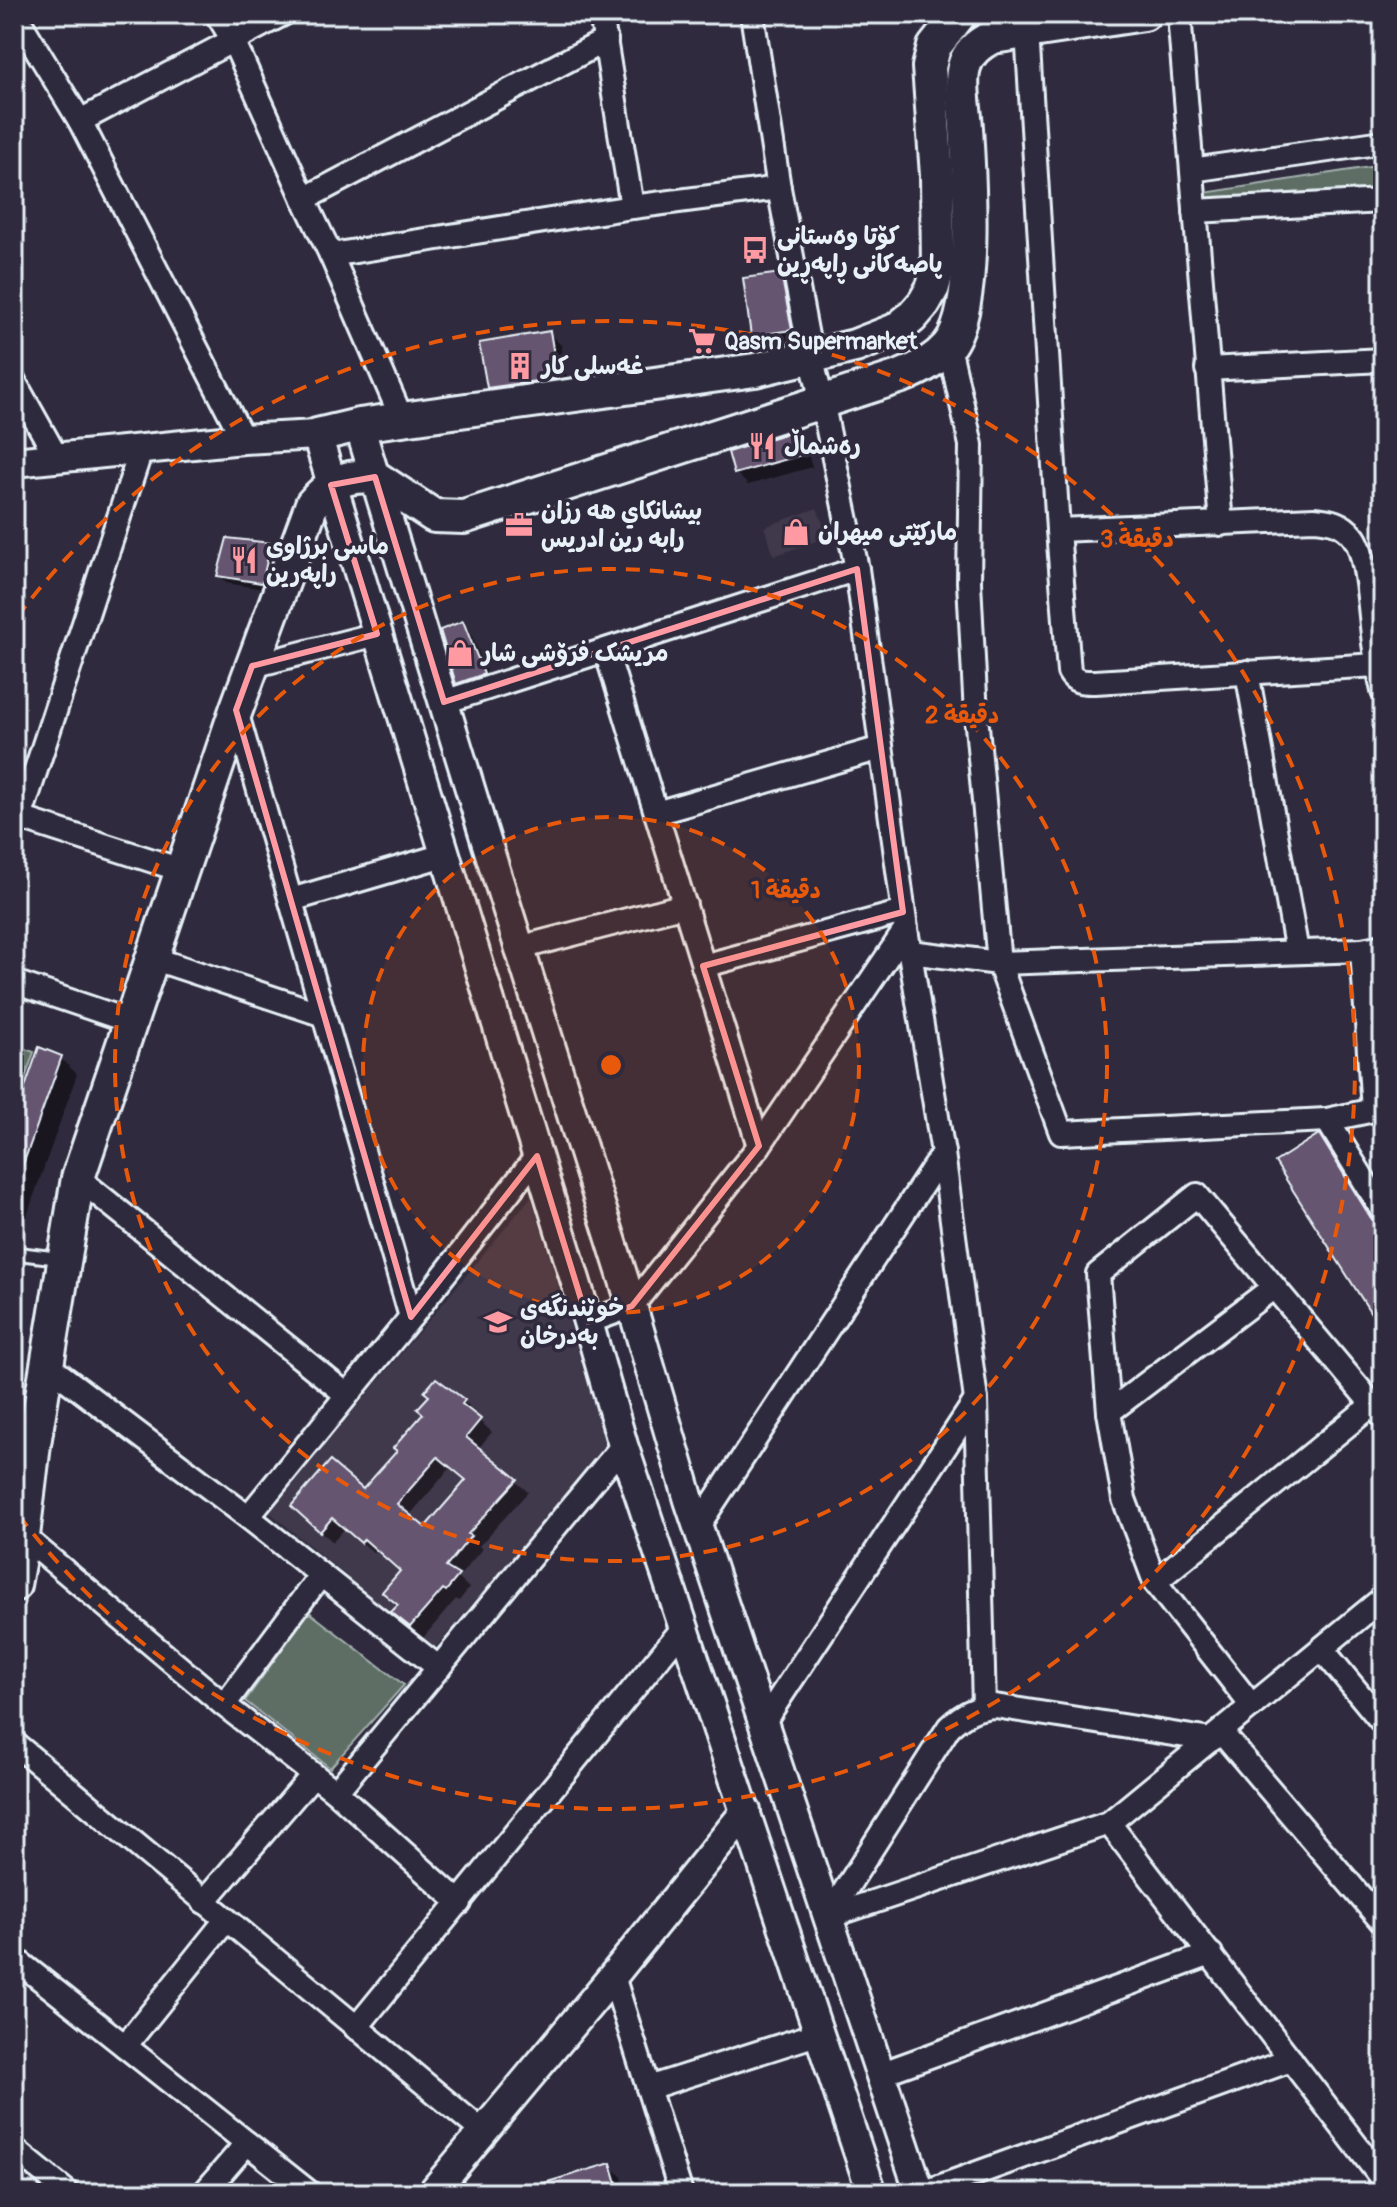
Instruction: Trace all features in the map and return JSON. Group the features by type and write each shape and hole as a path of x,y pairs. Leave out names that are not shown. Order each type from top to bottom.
{"main road":[{"path":"14,1585 23,1536 24,1447 46,1364 78,1178 236,710 312,504 331,485 351,477 375,477 434,516 464,517 925,367 949,346 963,313 970,237 970,185 963,76 969,56 975,48 993,37 1144,14"},
{"path":"317,435 359,425 755,370 855,346 896,330 912,317 933,287 939,250 929,67 934,47 946,22 975,48"}],"street":[{"path":"15,14 80,121 243,439"},
{"path":"217,14 233,40 402,419"},
{"path":"80,121 283,14"},
{"path":"601,14 632,207"},
{"path":"752,14 779,188 811,357 857,569 904,920 943,1153 976,1400 984,1707"},
{"path":"1179,14 1221,524"},
{"path":"1027,31 1069,672 1075,679 1095,682 1377,665"},
{"path":"304,199 606,40"},
{"path":"1192,170 1383,142"},
{"path":"331,255 632,207 779,188"},
{"path":"1195,211 1383,201"},
{"path":"910,952 999,963 1373,948 1378,1109 1327,1120 1061,1133 999,963 976,715 969,582 971,445 949,346"},
{"path":"1207,369 1383,360"},
{"path":"14,381 57,458"},
{"path":"359,425 698,1526 921,2193 1291,2060"},
{"path":"14,462 243,439 317,435 623,1445 871,2193"},
{"path":"141,450 17,817 181,870"},
{"path":"1058,530 1330,520 1356,538 1362,552 1378,638 1377,665 1383,691"},
{"path":"444,702 857,569"},
{"path":"252,666 377,634"},
{"path":"606,651 759,1146"},
{"path":"1247,672 1297,952"},
{"path":"236,710 411,1317"},
{"path":"656,813 881,748"},
{"path":"291,900 444,855"},
{"path":"519,948 685,905"},
{"path":"703,966 904,920"},
{"path":"588,1322 632,1306 759,1146 904,920"},
{"path":"152,958 324,1015"},
{"path":"14,982 132,1022"},
{"path":"1327,1120 1383,1211"},
{"path":"698,1526 943,1153"},
{"path":"248,1517 537,1156"},
{"path":"78,1178 347,1395"},
{"path":"1155,1582 1378,1411 1197,1195 1098,1274 1109,1412 1124,1499 1155,1582 1252,1706"},
{"path":"1109,1412 1274,1287"},
{"path":"46,1364 248,1517 439,1668"},
{"path":"763,1723 976,1400"},
{"path":"336,1792 623,1445"},
{"path":"23,1536 224,1705 336,1792 460,1903"},
{"path":"224,1705 320,1576"},
{"path":"828,1917 1109,1823 1383,1598"},
{"path":"356,2028 684,1627"},
{"path":"1322,1649 1383,1723"},
{"path":"828,1917 949,1727 959,1718 984,1707 995,1706 1216,1736 1383,1923"},
{"path":"14,1743 483,2132"},
{"path":"204,1902 313,1775"},
{"path":"432,2193 746,1811"},
{"path":"1109,1823 1383,2180"},
{"path":"125,2046 226,1920"},
{"path":"880,2074 1211,1954"},
{"path":"14,1958 310,2193"},
{"path":"613,1976 681,2193"},
{"path":"648,2088 820,2033"},
{"path":"851,2126 893,2111"},
{"path":"204,2193 247,2143"},
{"path":"14,2149 68,2193"}],"lane":[{"path":"14,1253 64,1259"}],"highlighted area":[{"path":"375,477 444,702 857,569 903,912 703,966 759,1146 632,1306 588,1322 537,1156 411,1317 236,710 252,666 377,634 331,485"}],"shaded area":[{"name":"مارکێتی میهران","path":"817,508 828,537 774,556 764,527"},
{"name":"خوێندنگەی بەدرخان","path":"531,1197 607,1447 434,1649 269,1512"}],"green space":[{"path":"1383,165 1383,196 1205,206 1204,193"},
{"path":"14,1045 34,1052 14,1110"},
{"path":"309,1612 404,1685 330,1768 245,1701"}],"building":[{"path":"781,273 792,330 751,336 743,278"},
{"name":"غەسلی کار","path":"550,331 558,378 487,388 479,343"},
{"name":"رەشماڵ","path":"794,431 801,455 734,474 728,452"},
{"name":"ماسی برژاوی راپەرین","path":"227,538 271,543 262,583 217,576"},
{"name":"مریشک فرۆشی شار","path":"463,621 484,674 456,684 440,630"},
{"path":"39,1047 62,1056 14,1184 14,1119"},
{"path":"1319,1134 1371,1218 1383,1226 1383,1332 1275,1162"},
{"path":"436,1378 465,1400 462,1404 481,1419 466,1437 518,1479 468,1534 471,1536 446,1567 459,1575 410,1627 391,1612 398,1605 382,1592 400,1571 364,1539 361,1543 332,1518 320,1532 291,1506 330,1461 363,1489 397,1451 393,1448 423,1414 417,1409 429,1396 424,1392","holes":["438,1457 466,1480 425,1527 397,1504"]},
{"path":"611,2163 620,2193 525,2193 524,2189"}],"place":[{"name":"كۆتا وەستانی پاصەکانی ڕاپەڕین","path":"755,250"},
{"name":"Qasm Supermarket","path":"702,341"},
{"name":"غەسلی کار","path":"520,366"},
{"name":"رەشماڵ","path":"762,446"},
{"name":"بيشانكاي هه رزان رابه رين ادريس","path":"519,525"},
{"name":"مارکێتی میهران","path":"796,532"},
{"name":"ماسی برژاوی راپەرین","path":"244,560"},
{"name":"مریشک فرۆشی شار","path":"460,653"},
{"name":"خوێندنگەی بەدرخان","path":"498,1322"}]}
